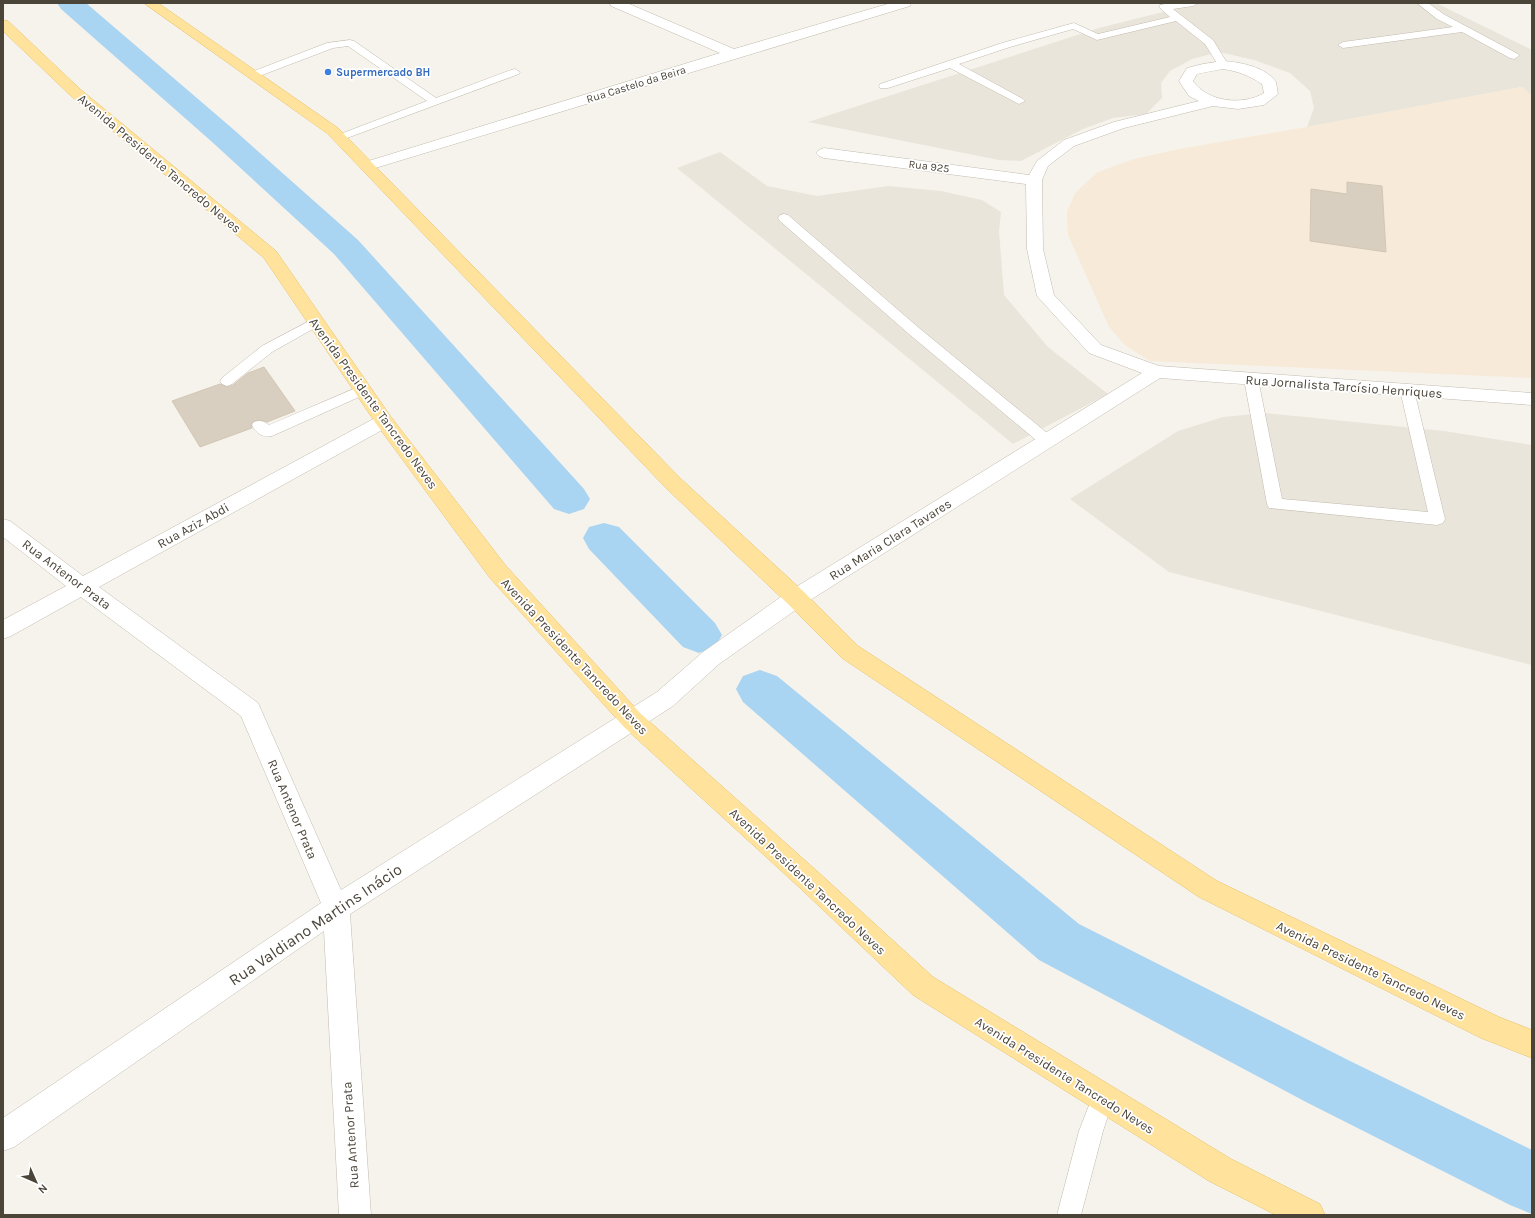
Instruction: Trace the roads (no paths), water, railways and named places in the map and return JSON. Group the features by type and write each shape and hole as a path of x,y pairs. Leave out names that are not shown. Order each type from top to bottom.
{"main road":[{"name":"Avenida Presidente Tancredo Neves","path":"150,3 333,131 673,483 796,598 850,652 1208,889 1491,1028 1532,1044"},
{"name":"Avenida Presidente Tancredo Neves","path":"3,24 74,92 270,255 384,421 498,572 632,720 809,880 923,986 1220,1170 1309,1215"}],"street":[{"path":"616,3 734,54"},
{"name":"Rua Castelo da Beira","path":"367,166 905,3"},
{"path":"1210,66 1233,66 1255,72 1269,82 1271,94 1260,102 1238,105 1213,102 1194,93 1186,81 1192,71 1210,66"},
{"path":"1034,180 1042,164 1069,143 1119,125 1213,102"},
{"name":"Rua 925","path":"824,153 1034,180"},
{"name":"Rua Jornalista Tarcísio Henriques","path":"1034,180 1035,249 1046,296 1095,349 1157,372 1532,399"},
{"name":"Rua Maria Clara Tavares","path":"632,720 665,699 681,683 753,627 796,598 1157,372"},
{"name":"Rua Aziz Abdi","path":"3,630 384,421"},
{"name":"Rua Antenor Prata","path":"3,526 250,710 336,908 355,1215"},
{"name":"Rua Valdiano Martins Inácio","path":"3,1136 336,908 632,720"}],"lane":[{"path":"1193,3 1164,7 1209,42 1224,66"},
{"path":"1422,3 1441,17 1514,56"},
{"path":"884,86 1006,45 1074,26 1097,37 1178,18"},
{"path":"1343,45 1463,29"},
{"path":"253,75 331,45 350,43 435,102"},
{"path":"951,64 1019,100"},
{"path":"339,138 514,72"},
{"path":"784,218 877,301 958,370 1047,441"},
{"path":"227,381 267,349 315,322"},
{"path":"1251,379 1275,504 1437,519 1407,390"},
{"path":"259,425 267,432 362,390"},
{"path":"1069,1215 1091,1131 1103,1098"}],"waterway":[{"path":"70,3 222,135 346,247 569,499"},
{"path":"604,538 699,635"},
{"path":"760,689 1059,942 1327,1081 1532,1183"}],"place":[{"name":"Supermercado BH","path":"328,72"}]}
